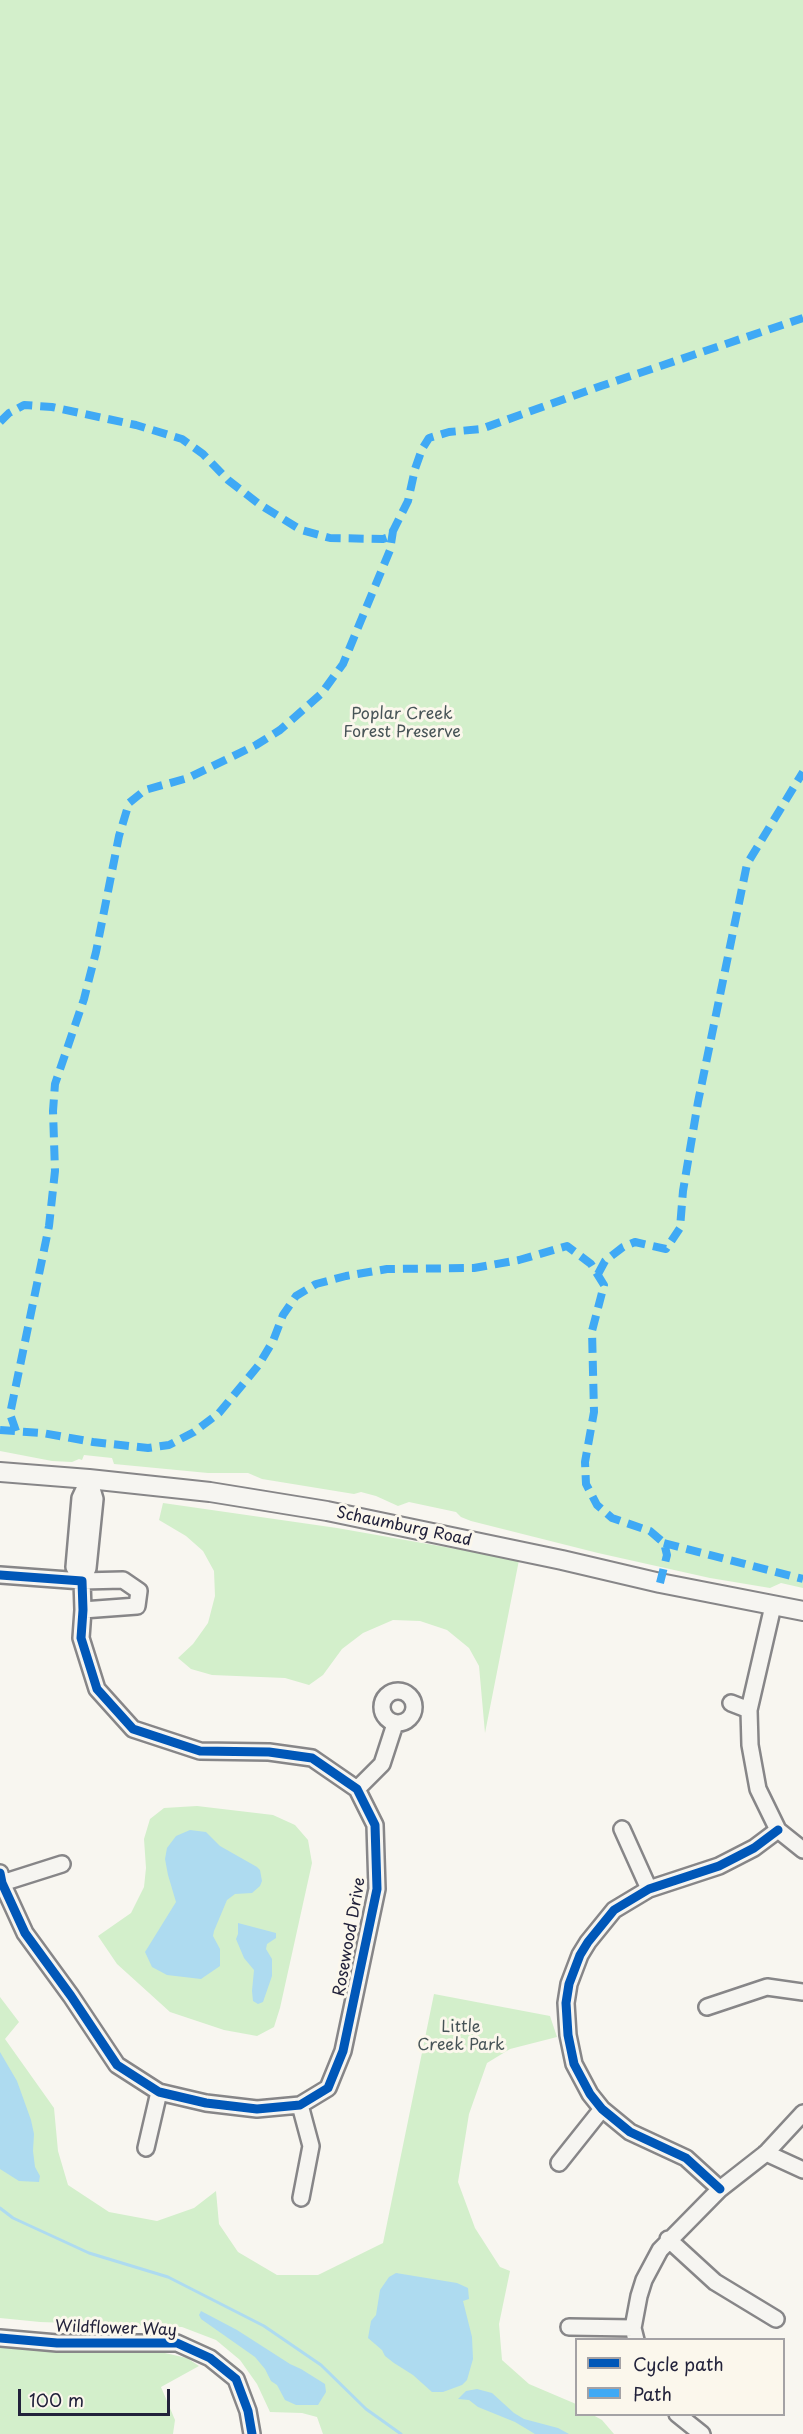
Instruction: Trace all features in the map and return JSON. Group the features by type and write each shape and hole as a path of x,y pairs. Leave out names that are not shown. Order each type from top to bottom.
{"main road":[{"name":"Schaumburg Road","path":"0,1472 210,1492 327,1510 803,1611"}],"street":[{"name":"Rosewood Drive","path":"1,1878 25,1933 117,2065 159,2092 207,2103 257,2109 300,2105 328,2088 343,2051 377,1889 375,1825 357,1789 312,1758 269,1752 200,1751 133,1729 97,1689 81,1638 82,1581 88,1568 94,1499 89,1479"},
{"path":"0,1575 82,1581 123,1580 139,1591 137,1606 83,1610"},
{"path":"773,1606 749,1710 750,1745 758,1789 778,1830 803,1850"},
{"path":"731,1703 749,1710"},
{"path":"357,1789 382,1764 395,1724"},
{"path":"622,1829 649,1889"},
{"path":"720,2189 686,2158 630,2132 602,2109 590,2094 574,2064 566,2019 569,1984 580,1955 603,1921 614,1910 649,1889 719,1866 754,1848 778,1830"},
{"path":"1,1878 62,1864"},
{"path":"707,2007 767,1987 803,1992"},
{"path":"146,2148 159,2092"},
{"path":"300,2105 311,2146 301,2198"},
{"path":"559,2163 602,2109"},
{"path":"569,2327 634,2334 644,2280 650,2265 668,2239 720,2189 766,2153 803,2114"},
{"path":"766,2153 803,2170"},
{"path":"668,2239 715,2282 776,2319"},
{"name":"Wildflower Way","path":"0,2338 57,2343 177,2343 210,2358 236,2379 248,2411 252,2434"},
{"path":"678,2416 702,2434"}],"green space":[{"name":"Poplar Creek Forest Preserve","path":"0,0 803,0 803,1588 781,1583 770,1588 710,1578 471,1521 456,1512 409,1502 398,1506 361,1492 354,1494 262,1479 248,1473 208,1473 114,1464 112,1458 84,1455 82,1460 72,1462 52,1461 0,1451"},
{"path":"163,1503 337,1528 519,1560 485,1733 479,1666 469,1648 447,1630 420,1621 393,1620 363,1633 342,1649 323,1675 309,1685 285,1678 212,1675 191,1669 178,1658 193,1644 208,1623 215,1596 214,1571 203,1551 186,1536 159,1520"},
{"path":"197,1806 273,1815 295,1825 308,1840 312,1863 280,2008 274,2027 257,2036 224,2030 170,2012 117,1964 98,1936 131,1913 144,1887 146,1868 144,1839 150,1819 164,1808"},
{"name":"Little Creek Park","path":"434,1994 550,2016 557,2037 510,2049 487,2063 469,2114 458,2182 475,2228 500,2267 510,2271 499,2324 502,2360 529,2384 575,2404 575,2416 595,2416 602,2420 614,2434 323,2434 317,2417 302,2413 270,2412 257,2384 240,2360 216,2340 182,2327 40,2322 0,2318 0,1997 19,2022 5,2039 54,2108 58,2151 68,2185 109,2212 157,2221 194,2208 216,2191 219,2224 238,2252 277,2275 318,2275 383,2243"},
{"path":"0,2347 156,2351 187,2358 199,2366 161,2387 175,2420 173,2434 0,2434"}],"water":[{"path":"190,1830 206,1832 220,1846 257,1867 260,1870 262,1881 252,1893 235,1894 227,1900 213,1936 220,1949 220,1966 201,1979 167,1975 152,1967 145,1952 176,1902 165,1859 167,1848 176,1836"},
{"path":"238,1923 276,1933 276,1938 267,1944 266,1949 272,1959 272,1976 263,2002 258,2004 253,2001 254,1970 244,1958 236,1939"},
{"path":"0,2052 17,2081 31,2120 34,2134 35,2167 40,2176 39,2182 19,2181 0,2169"},
{"path":"396,2273 457,2283 468,2288 469,2299 463,2301 472,2337 473,2359 467,2380 462,2385 443,2392 432,2392 413,2375 385,2356 382,2350 368,2338 371,2321 376,2315 380,2290 389,2277"},
{"path":"201,2311 237,2330 325,2384 326,2392 318,2405 296,2405 285,2400 277,2385 271,2381 255,2357 201,2319 199,2315"},
{"path":"477,2389 492,2393 524,2419 558,2428 569,2434 535,2434 515,2422 478,2407 469,2400 458,2399 466,2391"}],"waterway":[{"path":"0,2208 13,2218 89,2253 168,2277 264,2326 321,2365 366,2409 401,2434"}],"marked path":[{"path":"0,422 9,413 24,405 52,407 136,425 182,439 203,454 228,480 259,504 301,530 330,538 383,539 389,537 393,531 408,501 415,469 422,449 429,438 449,432 481,429 803,318"},
{"path":"16,1431 10,1414 49,1226 55,1171 53,1111 55,1084 84,999 96,952 119,836 129,803 145,790 188,778 256,745 280,730 321,694 343,664 390,550 393,531"},
{"path":"598,1274 605,1261 623,1247 635,1242 666,1249 680,1228 683,1191 698,1102 747,864 803,772"},
{"path":"0,1430 42,1433 148,1448 169,1445 194,1432 219,1413 258,1366 273,1341 283,1315 296,1296 316,1284 387,1269 474,1268 519,1260 567,1246 591,1264 604,1285 592,1331 594,1412 585,1462 586,1484 597,1505 612,1518 650,1531 664,1543 667,1555 660,1583"},
{"path":"664,1543 803,1579"}],"cycle path":[{"path":"0,1575 82,1581 81,1638 97,1689 133,1729 200,1751 269,1752 312,1758 357,1789 375,1825 377,1889 343,2051 328,2088 300,2105 257,2109 206,2103 159,2092 117,2065 25,1933 2,1883 0,1873"},
{"path":"720,2189 686,2158 630,2132 602,2109 590,2094 574,2064 568,2035 566,2003 569,1984 580,1955 614,1910 649,1889 719,1866 754,1848 778,1830"},
{"path":"0,2338 57,2343 177,2343 210,2358 236,2379 248,2411 252,2434"}]}
